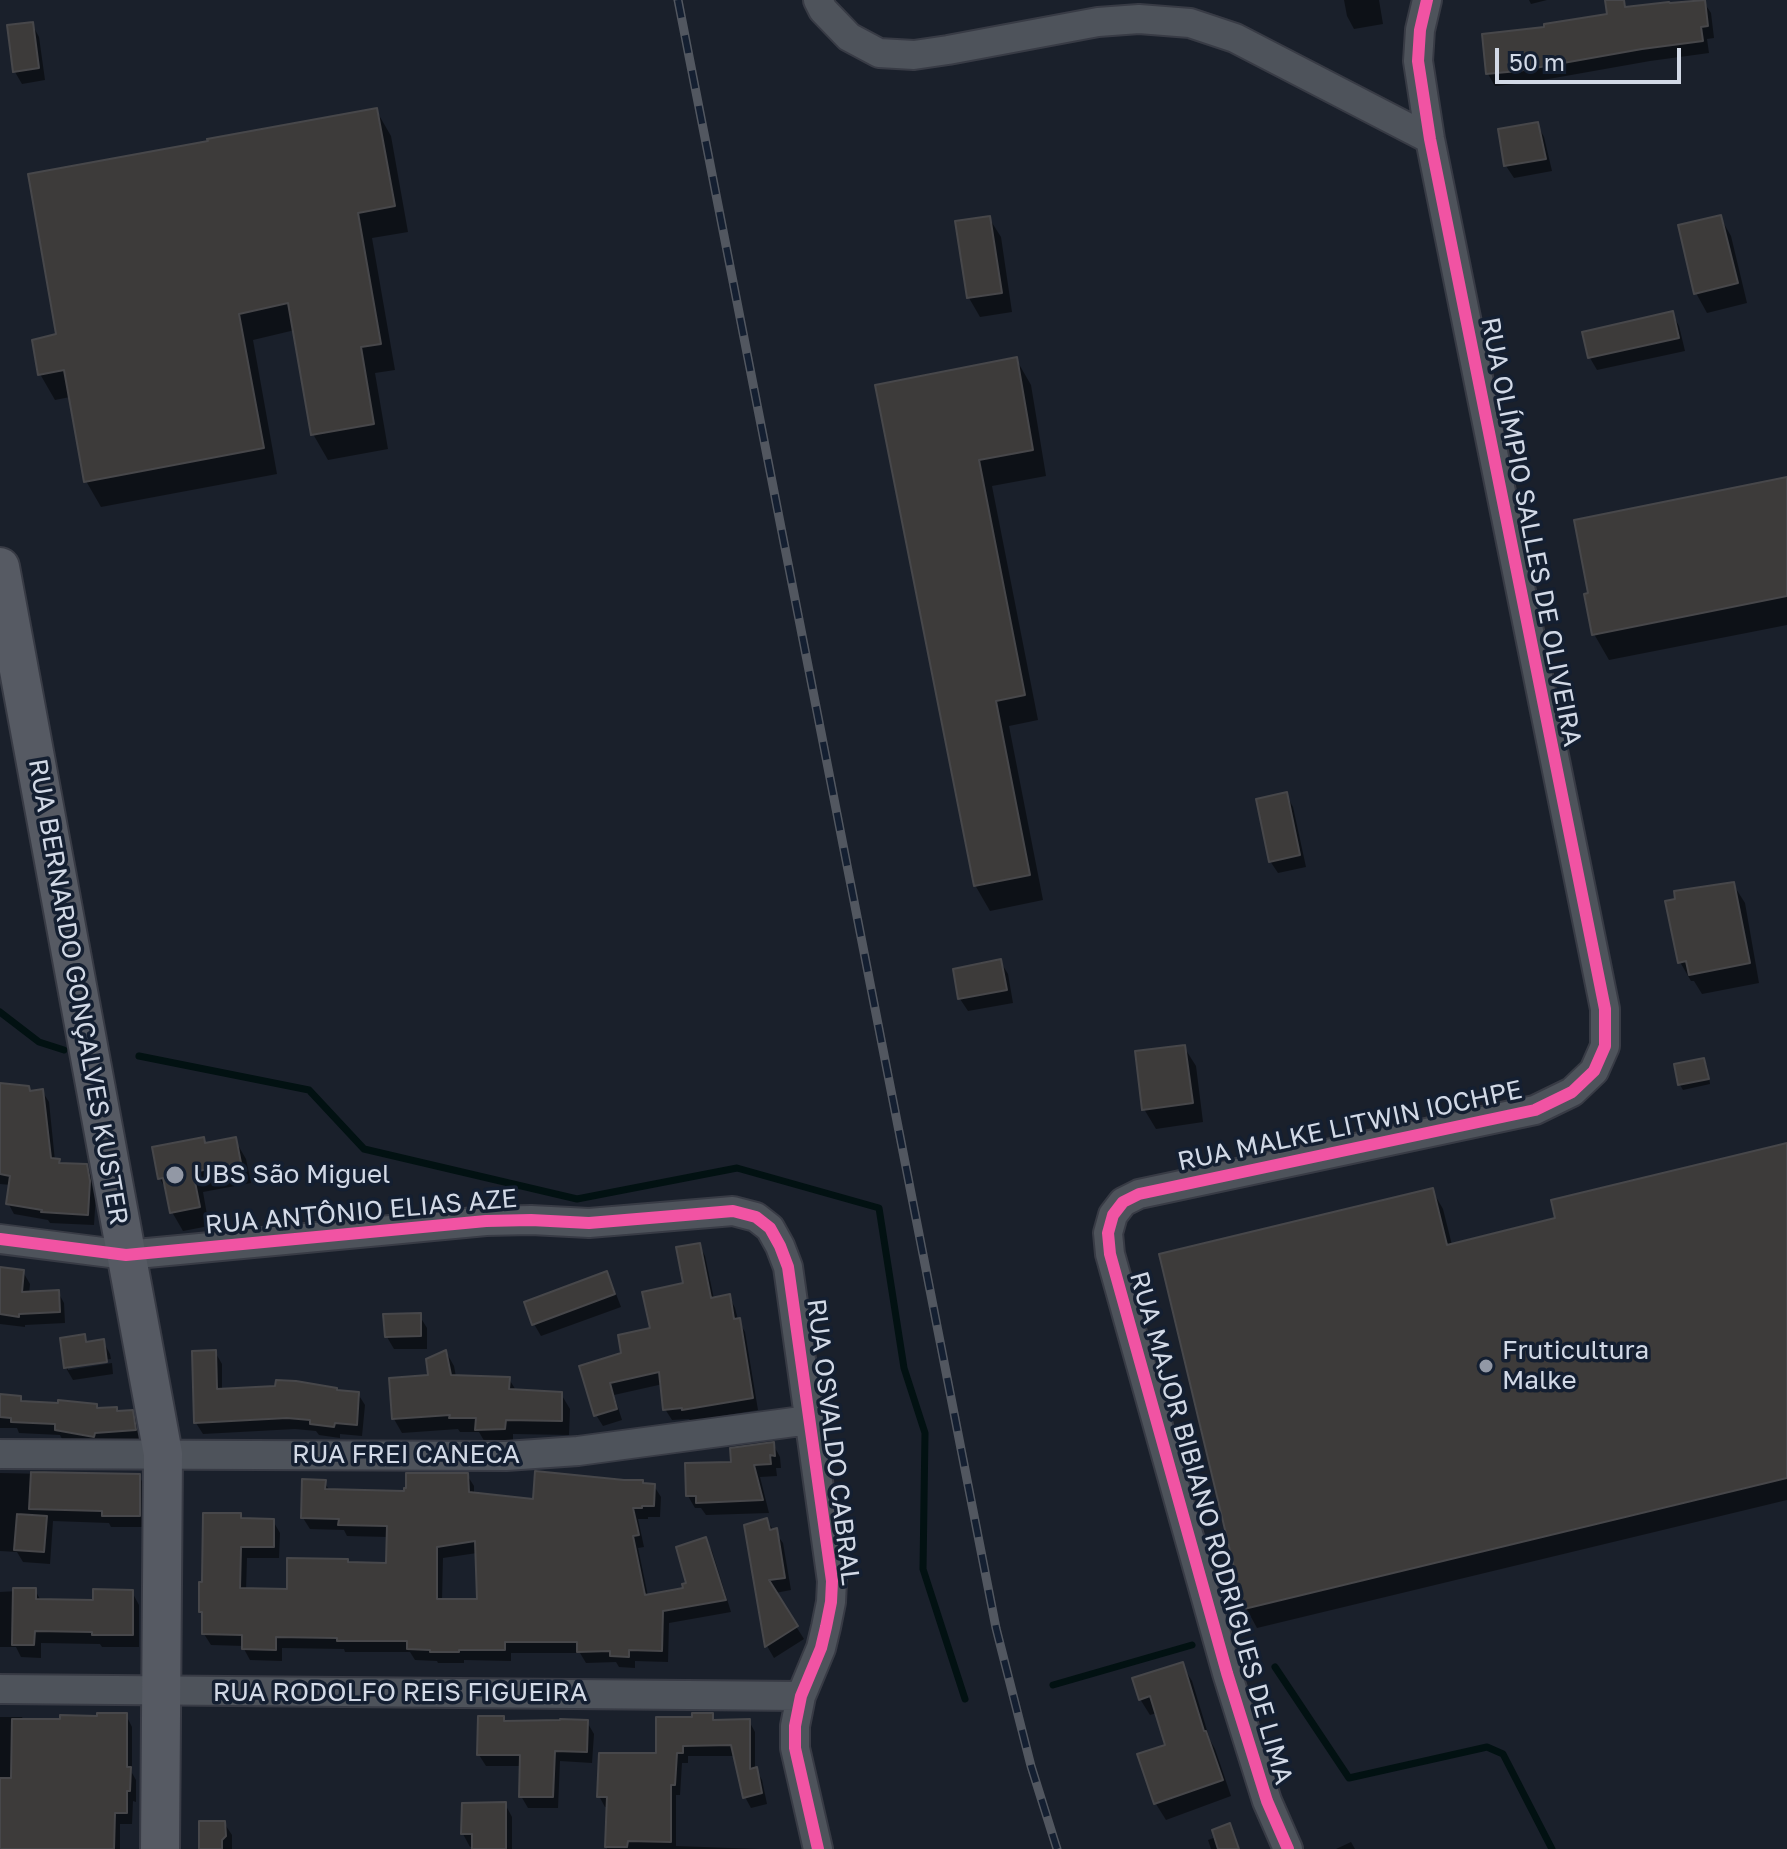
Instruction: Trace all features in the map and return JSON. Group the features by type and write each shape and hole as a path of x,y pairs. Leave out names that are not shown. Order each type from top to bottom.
{"street":[{"path":"818,0 823,10 849,37 879,53 914,55 1098,22 1139,19 1190,23 1235,38 1430,139"},
{"name":"RUA OLÍMPIO SALLES DE OLIVEIRA","path":"1427,0 1420,30 1418,61 1430,139 1605,1009 1605,1046 1594,1071"},
{"name":"RUA BERNARDO GONÇALVES KUSTER","path":"0,567 10,673 163,1454 160,1849"},
{"name":"RUA MALKE LITWIN IOCHPE","path":"1113,1215 1123,1202 1139,1194 1535,1110 1572,1092 1594,1071"},
{"name":"RUA ANTÔNIO ELIAS AZE","path":"0,1239 126,1255 486,1221 589,1223 733,1211 756,1217 770,1228"},
{"name":"RUA MAJOR BIBIANO RODRIGUES DE LIMA","path":"1113,1215 1108,1233 1118,1284 1227,1673 1267,1801 1288,1849"},
{"name":"RUA OSVALDO CABRAL","path":"770,1228 788,1267 832,1581 821,1648 801,1696 795,1726 795,1748 818,1849"},
{"name":"RUA FREI CANECA","path":"0,1454 516,1456 578,1451 809,1420"},
{"name":"RUA RODOLFO REIS FIGUEIRA","path":"0,1689 801,1696"}],"building":[{"path":"1605,0 1624,0 1625,7 1705,0 1708,26 1701,27 1703,41 1486,74 1482,34 1544,27 1544,24 1607,14"},
{"path":"33,22 39,68 13,72 7,25"},
{"path":"377,108 395,206 358,213 381,344 361,347 374,424 311,435 288,303 239,314 264,448 84,482 64,370 38,375 32,340 56,334 28,174"},
{"path":"1538,122 1546,159 1504,166 1498,129"},
{"path":"1721,215 1738,283 1694,294 1678,225"},
{"path":"990,216 1002,293 967,298 955,221"},
{"path":"1673,311 1679,338 1588,358 1582,332"},
{"path":"1017,357 1033,450 979,460 1025,695 996,701 1030,875 974,886 875,385"},
{"path":"1787,477 1787,596 1592,635 1584,594 1588,593 1574,520"},
{"path":"1287,792 1300,855 1269,862 1256,799"},
{"path":"1734,882 1750,963 1689,975 1686,961 1678,963 1665,901 1675,899 1674,891"},
{"path":"1001,959 1007,990 958,999 953,969"},
{"path":"1185,1045 1193,1103 1142,1110 1135,1051"},
{"path":"1704,1058 1709,1079 1678,1085 1674,1064"},
{"path":"0,1083 29,1086 30,1091 43,1089 51,1158 60,1159 59,1163 87,1164 90,1181 88,1215 41,1212 6,1204 10,1176 0,1174"},
{"name":"UBS São Miguel","path":"204,1137 205,1143 236,1137 241,1163 193,1172 200,1207 170,1213 163,1178 158,1179 152,1147"},
{"name":"Fruticultura Malke","path":"1787,1143 1787,1478 1244,1609 1159,1254 1433,1188 1447,1245 1555,1218 1551,1200"},
{"path":"700,1243 711,1298 730,1294 734,1319 740,1318 753,1398 682,1410 663,1410 659,1372 610,1383 617,1409 594,1416 579,1366 621,1353 618,1335 650,1328 642,1292 683,1283 676,1247"},
{"path":"0,1267 24,1270 22,1292 59,1290 60,1312 19,1314 19,1317 0,1314"},
{"path":"607,1271 615,1294 532,1325 524,1302"},
{"path":"421,1313 421,1336 385,1337 383,1314"},
{"path":"85,1334 86,1342 104,1339 107,1362 64,1368 60,1338"},
{"path":"216,1350 217,1389 275,1386 276,1380 359,1392 357,1425 335,1423 334,1427 287,1418 194,1423 192,1351"},
{"path":"446,1350 451,1375 510,1377 509,1389 562,1392 562,1421 506,1420 505,1429 475,1430 476,1418 449,1418 450,1415 392,1419 389,1378 428,1375 426,1359"},
{"path":"0,1394 21,1396 21,1401 58,1403 58,1400 97,1404 97,1408 117,1407 117,1411 133,1410 136,1430 95,1433 94,1437 55,1430 55,1424 11,1422 11,1418 0,1417"},
{"path":"774,1442 775,1456 770,1455 771,1464 754,1465 763,1500 696,1503 696,1496 686,1496 685,1463 731,1462 730,1448"},
{"path":"535,1471 643,1480 643,1483 655,1484 654,1506 633,1508 639,1535 633,1536 645,1595 683,1588 682,1584 686,1583 676,1547 706,1537 726,1600 663,1611 662,1651 629,1650 629,1657 610,1656 610,1651 577,1652 577,1642 505,1642 505,1650 430,1652 407,1649 407,1641 276,1637 276,1650 242,1649 242,1635 202,1634 199,1582 202,1582 203,1513 241,1513 241,1518 274,1519 274,1547 241,1547 240,1588 287,1589 287,1558 386,1563 387,1526 338,1525 339,1519 301,1518 302,1479 326,1480 325,1489 404,1491 406,1473 468,1473 469,1492 533,1499","holes":["475,1541 477,1599 437,1599 437,1547"]},
{"path":"31,1472 140,1474 140,1516 102,1516 102,1511 29,1509"},
{"path":"17,1514 47,1516 44,1552 14,1550"},
{"path":"767,1518 770,1530 777,1528 785,1578 769,1580 798,1626 765,1647 744,1525"},
{"path":"13,1588 36,1588 36,1599 93,1600 93,1589 133,1590 133,1635 35,1631 34,1645 12,1645"},
{"path":"1183,1662 1223,1780 1154,1804 1137,1754 1165,1745 1150,1696 1139,1700 1132,1678"},
{"path":"97,1713 127,1713 130,1791 127,1791 127,1813 115,1813 114,1849 0,1849 0,1778 11,1778 12,1719 60,1719 60,1715 97,1716"},
{"path":"692,1713 713,1713 713,1720 750,1719 750,1769 757,1767 762,1793 743,1798 731,1745 683,1746 683,1753 677,1753 675,1785 671,1785 671,1842 628,1841 627,1847 605,1847 607,1797 597,1797 599,1753 656,1753 656,1717 692,1717"},
{"path":"478,1716 504,1716 504,1721 588,1720 587,1752 555,1751 553,1797 519,1797 520,1755 477,1755"},
{"path":"506,1802 506,1849 472,1849 472,1834 461,1834 462,1803"},
{"path":"199,1821 225,1821 226,1836 222,1840 222,1849 199,1849"},
{"path":"1230,1823 1239,1849 1218,1849 1212,1830"}],"waterway":[{"path":"0,1012 39,1042 64,1050"},
{"path":"139,1056 309,1090 364,1149 577,1199 737,1168 879,1208 904,1368 925,1433 923,1569 965,1699"},
{"path":"1053,1685 1192,1645"},
{"path":"1275,1667 1349,1778 1487,1747 1503,1754 1552,1849"}],"railway":[{"path":"678,0 996,1628 1031,1766 1057,1849"}],"cycle path":[{"path":"1288,1849 1267,1801 1227,1673 1110,1254 1108,1233 1113,1215 1123,1202 1139,1194 1535,1110 1572,1092 1594,1071 1605,1046 1605,1009 1430,139 1418,61 1420,30 1427,0"},
{"path":"0,1239 126,1255 486,1221 589,1223 733,1211 756,1217 770,1228 788,1267 832,1581 831,1602 821,1648 801,1696 795,1726 795,1748 818,1849"}],"place":[{"name":"UBS São Miguel","path":"175,1175"},
{"name":"Fruticultura Malke","path":"1486,1366"}]}
